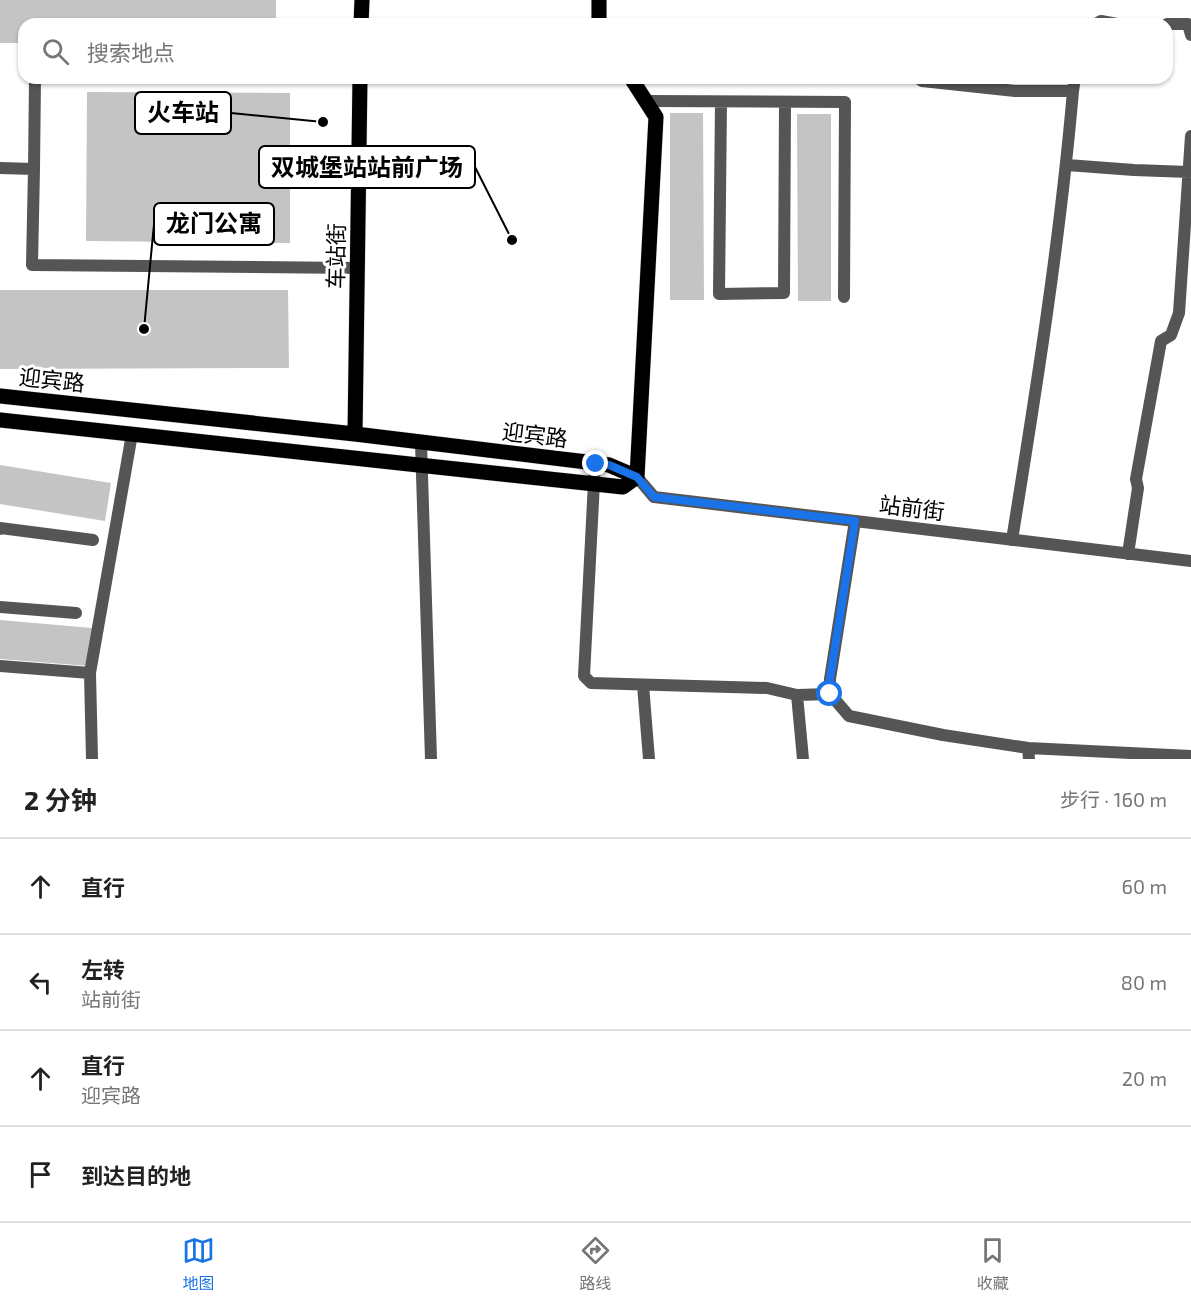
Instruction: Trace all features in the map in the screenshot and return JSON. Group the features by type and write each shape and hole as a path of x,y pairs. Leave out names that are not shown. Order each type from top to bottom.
{"main road":[{"path":"361,18 362,0"},
{"path":"599,0 599,18"},
{"name":"车站街","path":"355,434 360,84"},
{"path":"635,84 656,117 637,477"},
{"name":"迎宾路","path":"0,396 355,434 609,465 637,477"},
{"name":"迎宾路","path":"0,420 623,487 637,477"}],"street":[{"path":"1173,24 1188,24 1191,35"},
{"path":"35,84 32,265 357,268"},
{"path":"950,84 1015,91 1072,91"},
{"path":"1012,540 1039,373 1067,165 1074,84"},
{"path":"646,101 845,102 844,297"},
{"path":"720,102 719,294 784,293 785,102"},
{"path":"1128,554 1138,488 1136,479 1161,341 1171,335 1179,313 1191,136"},
{"path":"1067,165 1189,172"},
{"path":"0,168 34,169"},
{"path":"92,759 90,673 132,434"},
{"path":"421,443 431,759"},
{"path":"596,464 593,484 584,676 591,683 767,688 797,695 830,694"},
{"name":"站前街","path":"637,477 654,497 1191,561"},
{"path":"855,521 830,679 830,694 849,716 1029,753 1191,756"},
{"path":"0,529 93,540"},
{"path":"0,607 76,613"},
{"path":"0,666 90,673"},
{"path":"643,685 649,759"},
{"path":"797,695 803,759"}],"building":[{"path":"0,0 276,0 276,18 18,18 18,43 0,43"},
{"path":"87,92 290,93 290,243 86,241"},
{"path":"670,113 703,113 704,300 670,300"},
{"path":"797,114 831,114 831,301 798,301"},
{"path":"0,290 288,290 289,368 0,369"},
{"path":"0,465 111,483 105,521 0,504"},
{"path":"0,620 92,628 89,666 0,659"}],"place":[{"name":"火车站","path":"323,122"},
{"name":"双城堡站站前广场","path":"512,240"},
{"name":"龙门公寓","path":"144,329"}],"route":[{"path":"596,464 609,465 637,477 654,497 855,521 830,679 830,694"}]}
